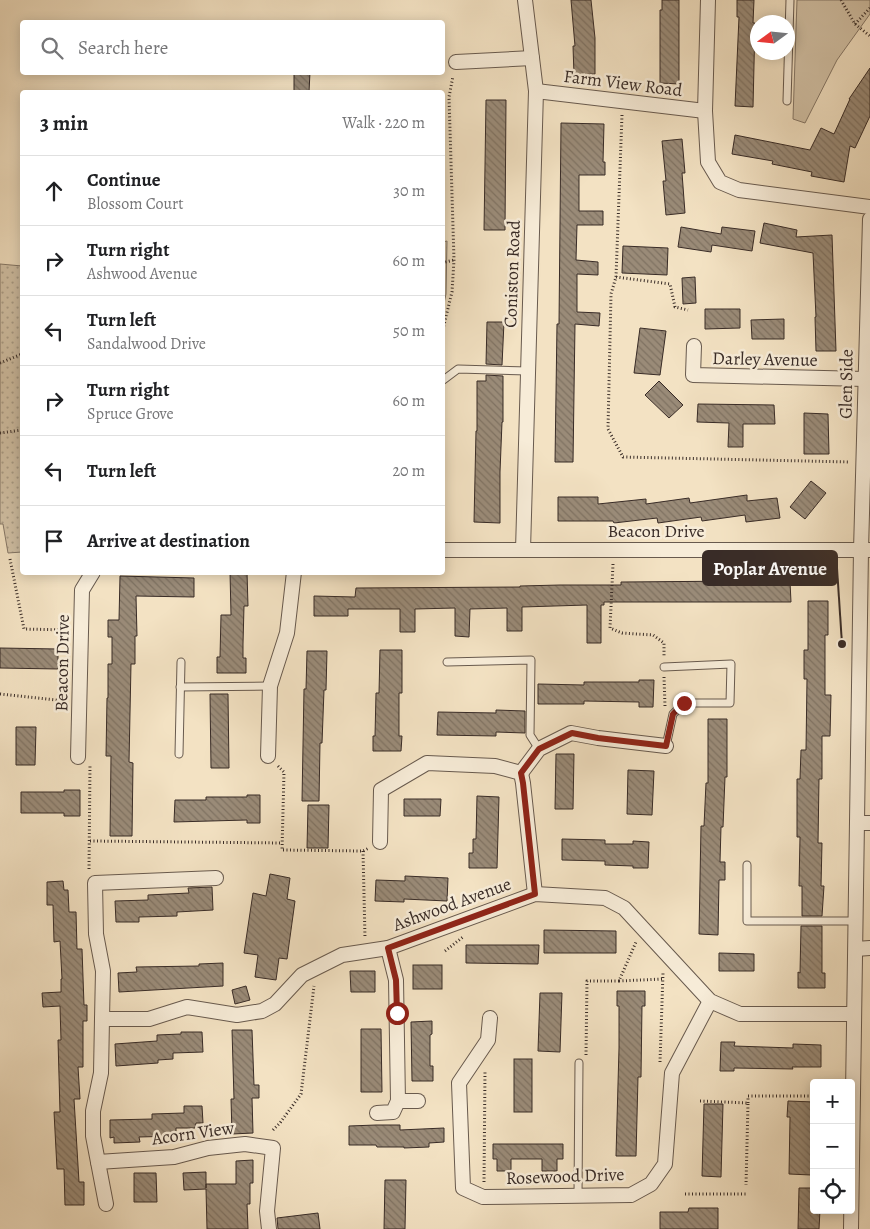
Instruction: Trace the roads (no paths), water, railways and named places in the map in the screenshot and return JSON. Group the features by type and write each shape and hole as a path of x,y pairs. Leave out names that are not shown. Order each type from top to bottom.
{"street":[{"name":"Coniston Road","path":"523,550 536,91 525,0"},
{"name":"Farm View Road","path":"708,0 705,111 708,162 720,182 739,190 870,207"},
{"path":"456,62 532,58"},
{"name":"Farm View Road","path":"536,91 705,111"},
{"name":"Glen Side","path":"851,1229 856,921 864,823 866,550 864,462 868,232 870,219"},
{"name":"Darley Avenue","path":"694,346 693,376 865,379"},
{"name":"Beacon Drive","path":"445,550 866,550"},
{"name":"Beacon Drive","path":"78,757 82,590 91,575"},
{"path":"268,756 270,686 287,633 294,575"},
{"path":"535,894 521,773 539,749 572,733 666,746"},
{"path":"380,842 381,790 427,763 495,766 521,773"},
{"path":"106,1204 93,1136 92,1110 101,1073 103,971 96,934 95,883 216,878"},
{"name":"Ashwood Avenue","path":"102,1019 149,1019 187,1007 237,1015 262,1010 275,1004 302,975 342,955 388,948 535,894 605,898 624,908 710,1001 740,1014 854,1014"},
{"path":"378,1113 393,1112 398,1101 396,980 388,948"},
{"path":"856,949 870,948"},
{"name":"Rosewood Drive","path":"490,1018 488,1040 459,1083 463,1188 483,1197 631,1195 651,1184 665,1164 672,1073 710,1001"},
{"path":"398,1101 418,1101"},
{"name":"Acorn View","path":"98,1162 174,1158 208,1148 245,1144 272,1148 267,1211 269,1229"}],"lane":[{"path":"787,101 790,0"},
{"path":"445,379 458,369 528,371"},
{"path":"447,662 531,660 530,735 539,749"},
{"path":"179,754 181,662"},
{"path":"664,668 731,664 730,703 684,703 673,714 666,746"},
{"path":"180,687 270,686"},
{"path":"747,866 747,921 856,921"},
{"path":"578,1196 579,1063"}],"place":[{"name":"Poplar Avenue","path":"842,644"}]}
